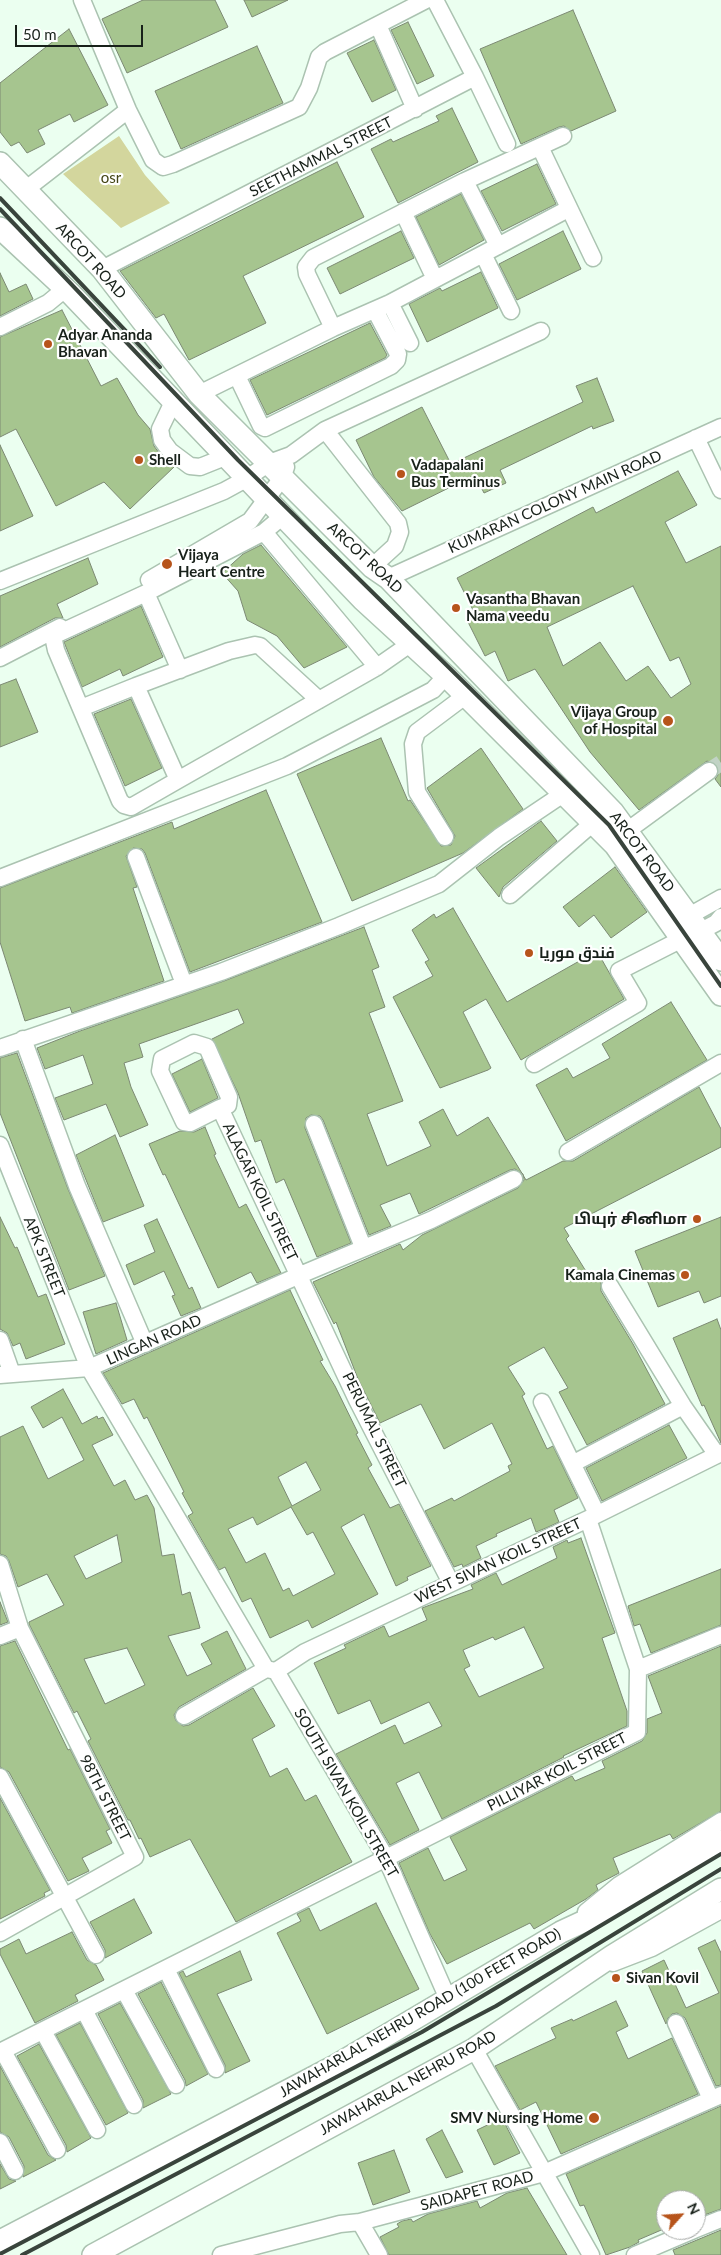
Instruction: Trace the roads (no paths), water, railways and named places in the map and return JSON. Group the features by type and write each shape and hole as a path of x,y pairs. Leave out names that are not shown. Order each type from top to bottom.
{"main road":[{"name":"ARCOT ROAD","path":"0,163 102,269 199,394 380,572 613,812 704,940 721,995"},
{"name":"ARCOT ROAD","path":"0,228 65,289 363,600 446,676 615,845 704,940"},
{"path":"561,1932 589,1919 721,1841"},
{"path":"586,1974 721,1889"},
{"name":"JAWAHARLAL NEHRU ROAD (100 FEET ROAD)","path":"0,2240 333,2067 561,1932"},
{"name":"JAWAHARLAL NEHRU ROAD","path":"93,2255 474,2049 586,1974"}],"street":[{"path":"82,0 128,110 152,160 162,167 173,164 300,107 310,88 319,58 325,52 426,0"},
{"path":"435,0 507,144"},
{"path":"378,25 415,109"},
{"name":"SEETHAMMAL STREET","path":"102,269 475,77"},
{"path":"25,190 128,110"},
{"path":"333,328 307,274 306,267 308,262 403,212 563,136"},
{"path":"540,147 593,258"},
{"path":"465,182 498,246"},
{"path":"199,394 333,328 390,303 568,209"},
{"path":"403,212 435,279"},
{"path":"483,254 511,311"},
{"path":"0,327 48,303 65,289"},
{"path":"390,303 410,343"},
{"path":"237,376 260,426 265,428 391,366 397,360 398,354 375,310"},
{"path":"0,581 224,491 246,479 275,470 291,455 325,430 541,331"},
{"path":"173,402 160,429 162,440 170,451 190,466 200,467 225,457"},
{"name":"KUMARAN COLONY MAIN ROAD","path":"380,572 721,427"},
{"path":"325,430 398,523 400,532 395,546 380,572"},
{"path":"696,438 721,490"},
{"path":"0,658 138,586 250,521 265,499 275,470"},
{"path":"282,516 264,532 146,593 53,636 56,650 120,801 127,808 377,667 410,644"},
{"path":"264,532 377,667"},
{"path":"146,593 180,670"},
{"path":"81,708 229,651 255,644 260,646 318,700"},
{"path":"0,878 287,766 434,690 446,676"},
{"path":"136,686 178,780"},
{"path":"445,837 418,792 413,744 417,732 465,696"},
{"path":"627,831 709,771"},
{"path":"0,1048 184,984 339,926 439,884 499,838 563,794"},
{"path":"510,895 593,824"},
{"path":"136,857 184,984"},
{"path":"704,940 721,898"},
{"path":"534,1064 638,1003 619,971 704,940 721,917"},
{"path":"23,1039 77,1186 145,1344"},
{"name":"ALAGAR KOIL STREET","path":"194,1043 203,1044 229,1097 228,1105 220,1108 190,1123 184,1122 160,1071 162,1059 194,1043"},
{"path":"568,1152 721,1063"},
{"name":"ALAGAR KOIL STREET","path":"220,1108 300,1275"},
{"path":"314,1124 363,1248"},
{"name":"APK STREET","path":"0,1145 89,1368 271,1670"},
{"name":"LINGAN ROAD","path":"6,1374 89,1368 300,1275 431,1220 514,1179"},
{"name":"PERUMAL STREET","path":"300,1275 358,1400 451,1583"},
{"path":"610,1286 683,1406 719,1454"},
{"path":"0,1340 6,1374"},
{"name":"PILLIYAR KOIL STREET","path":"386,1858 637,1732 638,1669 574,1463 542,1402"},
{"path":"574,1463 683,1406"},
{"name":"WEST SIVAN KOIL STREET","path":"184,1716 305,1652 719,1454"},
{"path":"0,1564 20,1628 0,1636"},
{"name":"98TH STREET","path":"0,1933 135,1857 20,1628"},
{"path":"638,1669 721,1635"},
{"name":"SOUTH SIVAN KOIL STREET","path":"271,1670 386,1858 448,1999"},
{"path":"0,1777 96,1955"},
{"name":"JAWAHARLAL NEHRU ROAD (100 FEET ROAD)","path":"561,1932 619,1885 721,1821"},
{"path":"57,2150 1,2052 386,1858"},
{"name":"JAWAHARLAL NEHRU ROAD","path":"586,1974 652,1948 721,1910"},
{"path":"166,1969 216,2069"},
{"path":"124,1990 176,2085"},
{"path":"84,2010 134,2105"},
{"path":"676,2023 716,2097"},
{"path":"43,2031 97,2130"},
{"path":"474,2049 591,2255"},
{"name":"SAIDAPET ROAD","path":"221,2255 340,2224 360,2222 544,2173 716,2097"},
{"path":"0,2142 15,2171"},
{"path":"706,2225 721,2219"},
{"path":"360,2222 379,2255"},
{"path":"635,2255 671,2240"}],"tunnel":[{"path":"709,771 721,763"}],"railway":[{"path":"0,198 160,367"},
{"path":"0,209 238,460 609,825 721,986"},
{"path":"0,2254 422,2032 721,1854"},
{"path":"22,2255 496,2006 721,1869"}],"place":[{"name":"Adyar Ananda Bhavan","path":"48,344"},
{"name":"Shell","path":"139,460"},
{"name":"Vadapalani Bus Terminus","path":"401,474"},
{"name":"Vijaya Heart Centre","path":"167,564"},
{"name":"Vasantha Bhavan Nama veedu","path":"456,608"},
{"name":"Vijaya Group of Hospital","path":"668,721"},
{"name":"فندق موريا","path":"529,953"},
{"name":"பியுர் சினிமா","path":"697,1219"},
{"name":"Kamala Cinemas","path":"685,1275"},
{"name":"Sivan Kovil","path":"616,1978"},
{"name":"SMV Nursing Home","path":"594,2118"}],"park label":[{"name":"osr","path":"111,178"}]}
